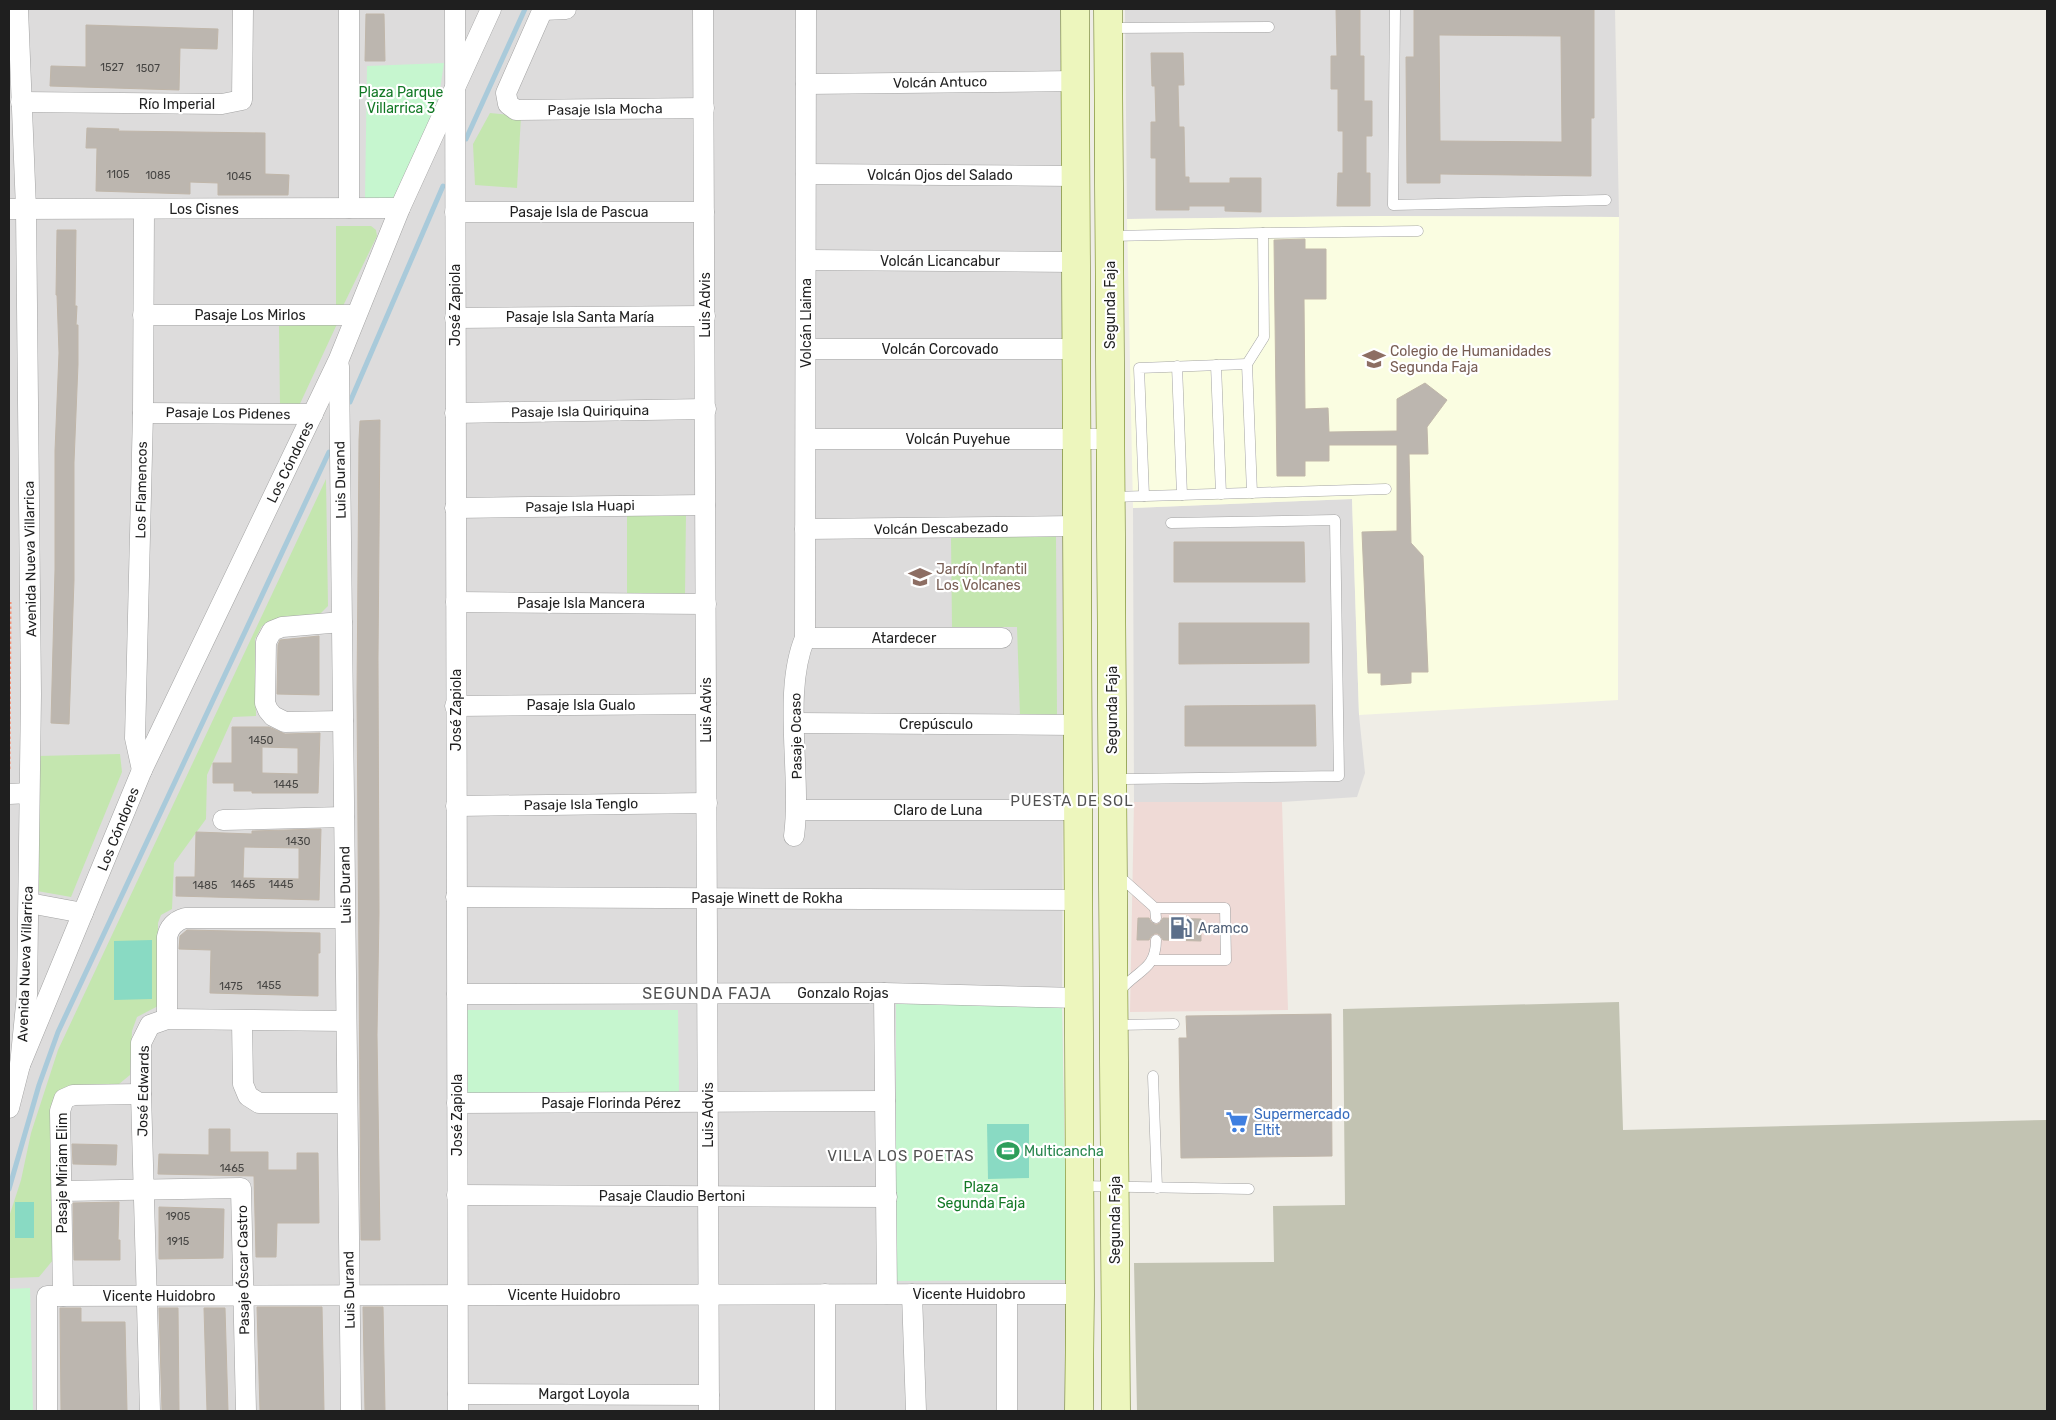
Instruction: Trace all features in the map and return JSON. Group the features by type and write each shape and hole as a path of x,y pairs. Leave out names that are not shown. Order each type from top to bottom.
{"main road":[{"path":"1075,9 1080,1186 1079,1411"},
{"name":"Segunda Faja","path":"1108,19 1116,1411"}],"street":[{"name":"Avenida Nueva Villarrica","path":"9,1108 20,1065 18,995 29,903 31,694 17,209 21,102 18,9"},
{"name":"Río Imperial","path":"21,102 222,104 242,100 242,9"},
{"path":"349,9 349,208"},
{"name":"José Zapiola","path":"455,9 458,1403"},
{"name":"Los Cóndores","path":"20,1065 142,770 339,359 400,208 491,9"},
{"path":"543,9 566,9"},
{"name":"Pasaje Isla Mocha","path":"543,9 506,93 508,104 516,110 704,108"},
{"name":"Luis Advis","path":"703,9 709,1403"},
{"name":"Volcán Llaima","path":"805,638 806,9"},
{"name":"Volcán Antuco","path":"806,84 1074,81"},
{"name":"Volcán Ojos del Salado","path":"806,174 1075,176"},
{"name":"Los Cisnes","path":"17,209 400,208"},
{"name":"Los Flamencos","path":"142,770 135,738 143,413 144,209"},
{"name":"Pasaje Isla de Pascua","path":"455,212 704,212"},
{"name":"Volcán Licancabur","path":"806,260 1075,262"},
{"name":"Pasaje Los Mirlos","path":"143,315 356,316"},
{"name":"Pasaje Isla Santa María","path":"455,318 705,316"},
{"name":"Volcán Corcovado","path":"806,348 1075,348"},
{"name":"Luis Durand","path":"339,359 351,1411"},
{"name":"Pasaje Isla Quiriquina","path":"455,413 706,409"},
{"name":"Pasaje Los Pidenes","path":"143,413 313,414"},
{"name":"Volcán Puyehue","path":"806,439 1111,438"},
{"name":"Pasaje Isla Huapi","path":"455,508 705,505"},
{"name":"Volcán Descabezado","path":"805,529 1076,526"},
{"name":"Pasaje Isla Mancera","path":"456,602 706,604"},
{"path":"342,622 282,627 272,631 266,642 265,703 273,716 285,722 343,721"},
{"name":"Atardecer","path":"805,638 1002,638"},
{"name":"Pasaje Ocaso","path":"794,836 797,810 795,676 800,651 805,638"},
{"name":"Pasaje Isla Gualo","path":"455,706 706,704"},
{"name":"Crepúsculo","path":"795,723 1077,725"},
{"path":"9,794 29,793"},
{"name":"Pasaje Isla Tenglo","path":"456,806 706,803"},
{"name":"Claro de Luna","path":"797,810 1078,810"},
{"path":"223,820 344,817"},
{"name":"Pasaje Winett de Rokha","path":"456,897 1078,900"},
{"path":"29,903 83,913"},
{"path":"345,918 185,918 179,920 170,927 167,936 166,1019 346,1021"},
{"path":"884,992 887,1294"},
{"name":"Gonzalo Rojas","path":"456,994 884,992 1079,998"},
{"name":"José Edwards","path":"150,1411 143,1188 141,1043 150,1025 166,1019"},
{"path":"242,1021 243,1084 248,1096 259,1103 347,1103"},
{"name":"Pasaje Miriam Elim","path":"47,1411 62,1191 60,1111 64,1099 73,1095 141,1094"},
{"name":"Pasaje Florinda Pérez","path":"457,1103 885,1101"},
{"name":"Pasaje Óscar Castro","path":"62,1191 143,1188 242,1188 246,1411"},
{"name":"Pasaje Claudio Bertoni","path":"457,1195 887,1197"},
{"path":"825,1294 825,1411"},
{"path":"912,1294 916,1411"},
{"path":"1006,1294 1007,1411"},
{"name":"Vicente Huidobro","path":"55,1296 1080,1294"},
{"name":"Margot Loyola","path":"458,1403 709,1403"}],"lane":[{"path":"1395,9 1393,205 1606,200"},
{"path":"1108,19 1269,27"},
{"path":"1109,236 1418,231"},
{"path":"1252,493 1247,364 1264,337 1263,233"},
{"path":"1144,496 1139,368 1247,364"},
{"path":"1216,365 1221,494"},
{"path":"1177,366 1182,495"},
{"path":"1111,497 1386,489"},
{"path":"1126,779 1339,776 1335,520 1171,522"},
{"path":"1113,870 1156,913 1225,908 1226,960 1154,960"},
{"path":"1156,940 1154,960 1128,980 1114,1011 1174,1024"},
{"path":"1153,1076 1157,1188"},
{"path":"1080,1186 1249,1189"}],"shaded area":[{"path":"9,9 1062,9 1064,570 1062,1006 1068,1411 9,1411"},
{"path":"1125,9 1615,9 1619,217 1380,216 1127,219"},
{"name":"Colegio de Humanidades Segunda Faja","path":"1380,216 1619,217 1618,700 1359,715 1352,499 1133,508 1127,219"},
{"path":"1352,499 1359,715 1365,773 1357,797 1282,802 1134,802 1133,508"},
{"path":"1134,802 1282,802 1288,1010 1130,1012"},
{"path":"1619,1002 1623,1130 2047,1120 2047,1411 1137,1411 1134,1263 1274,1262 1273,1206 1345,1205 1343,1009"}],"green space":[{"name":"Plaza Parque Villarrica 3","path":"444,63 439,96 397,200 365,199 367,66"},
{"path":"490,113 521,116 517,188 475,185 473,144"},
{"path":"336,226 371,226 376,230 377,236 343,306 336,306"},
{"path":"337,324 298,408 280,407 279,326"},
{"path":"326,479 328,606 320,614 274,621 262,626 255,639 256,716 233,717 207,775 206,819 174,863 172,909 161,915 158,923 158,1006 137,1017 132,1031 130,1075 119,1084 73,1086 63,1090 52,1104 53,1260 39,1277 9,1278 9,1217 21,1180 31,1133 58,1050"},
{"path":"627,513 686,514 685,595 627,595"},
{"path":"1056,535 1057,717 1020,716 1017,627 952,627 951,537"},
{"path":"120,754 122,772 71,897 37,891 38,756"},
{"path":"152,940 152,999 114,1000 114,941"},
{"name":"Plaza Segunda Faja","path":"896,1004 1062,1006 1067,1280 896,1281"},
{"path":"463,1010 678,1010 679,1093 463,1093"},
{"name":"Multicancha","path":"987,1124 1029,1124 1029,1178 988,1179"},
{"path":"15,1202 34,1202 34,1238 15,1238"},
{"path":"30,1288 33,1411 9,1411 9,1289"}],"building":[{"path":"1336,9 1360,9 1360,56 1364,56 1364,101 1372,101 1372,136 1366,136 1366,173 1370,173 1370,206 1337,206 1338,173 1343,173 1343,131 1338,131 1338,89 1331,89 1331,56 1337,56"},
{"path":"1414,9 1594,9 1594,118 1591,118 1591,176 1440,174 1440,183 1407,183 1406,57 1414,57","holes":["1439,35 1561,36 1562,142 1440,141"]},
{"path":"366,14 384,14 385,61 365,61"},
{"path":"86,25 218,29 217,49 180,48 179,90 50,86 51,66 86,67"},
{"path":"1151,53 1183,53 1184,85 1178,85 1179,127 1184,127 1185,177 1189,177 1189,183 1230,183 1230,178 1261,178 1261,212 1225,211 1225,206 1189,206 1189,210 1156,210 1156,158 1151,158 1151,122 1156,122 1155,86 1152,86"},
{"path":"87,128 119,129 118,131 265,133 265,174 289,175 288,195 218,195 218,183 190,182 190,194 96,191 97,148 86,148"},
{"path":"57,230 76,230 75,306 77,306 76,325 78,325 78,364 74,462 74,580 69,724 51,723 55,570 55,451 59,353 56,295"},
{"path":"1305,239 1305,249 1326,249 1326,299 1304,299 1305,409 1328,408 1329,432 1397,431 1397,399 1425,383 1447,400 1427,427 1428,454 1409,454 1411,543 1423,556 1428,672 1411,672 1411,683 1381,685 1381,673 1368,673 1362,532 1397,531 1397,445 1329,445 1329,461 1305,461 1305,476 1277,476 1274,240"},
{"path":"380,420 377,1035 380,1240 361,1240 357,696 359,440 360,421"},
{"path":"1174,542 1304,542 1305,582 1174,582"},
{"path":"1179,623 1309,623 1309,663 1179,664"},
{"path":"319,636 319,695 277,694 278,645 280,640"},
{"path":"1315,705 1316,746 1185,746 1185,706"},
{"path":"232,727 269,727 285,734 320,733 318,793 252,793 252,791 234,791 234,783 213,783 213,763 232,763","holes":["262,747 298,748 298,774 262,773"]},
{"path":"321,829 319,900 176,896 176,877 195,877 196,832 252,834 252,831","holes":["244,847 299,848 299,879 243,878"]},
{"path":"1138,918 1149,918 1156,925 1163,918 1201,919 1201,941 1163,940 1156,933 1149,940 1137,940"},
{"path":"187,930 320,933 318,996 210,993 211,950 179,949 180,936"},
{"path":"1331,1014 1332,1156 1181,1158 1179,1038 1187,1038 1186,1016"},
{"path":"209,1129 230,1129 230,1152 268,1152 268,1170 297,1170 297,1153 318,1153 319,1223 277,1223 276,1257 256,1257 254,1176 158,1174 159,1154 209,1155"},
{"path":"72,1144 117,1145 116,1165 73,1164"},
{"path":"119,1202 118,1240 120,1240 120,1260 74,1260 73,1203"},
{"path":"159,1207 224,1209 223,1258 159,1259"},
{"path":"257,1307 322,1307 324,1411 260,1411"},
{"path":"363,1307 383,1307 385,1411 365,1411"},
{"path":"60,1308 81,1308 81,1322 125,1322 127,1411 61,1411"},
{"path":"159,1308 178,1308 179,1411 162,1411"},
{"path":"204,1308 225,1308 228,1411 207,1411"}],"waterway":[{"path":"466,139 525,9"},
{"path":"350,402 443,186"},
{"path":"9,1189 39,1085 58,1032 329,452"}],"place":[{"name":"Colegio de Humanidades Segunda Faja","path":"1374,359"},
{"name":"Jardín Infantil Los Volcanes","path":"920,577"},
{"name":"Aramco","path":"1181,928"},
{"name":"Supermercado Eltit","path":"1237,1122"},
{"name":"Multicancha","path":"1008,1151"}],"district":[{"name":"PUESTA DE SOL","path":"1072,801"},
{"name":"SEGUNDA FAJA","path":"707,993"},
{"name":"VILLA LOS POETAS","path":"901,1156"}]}
